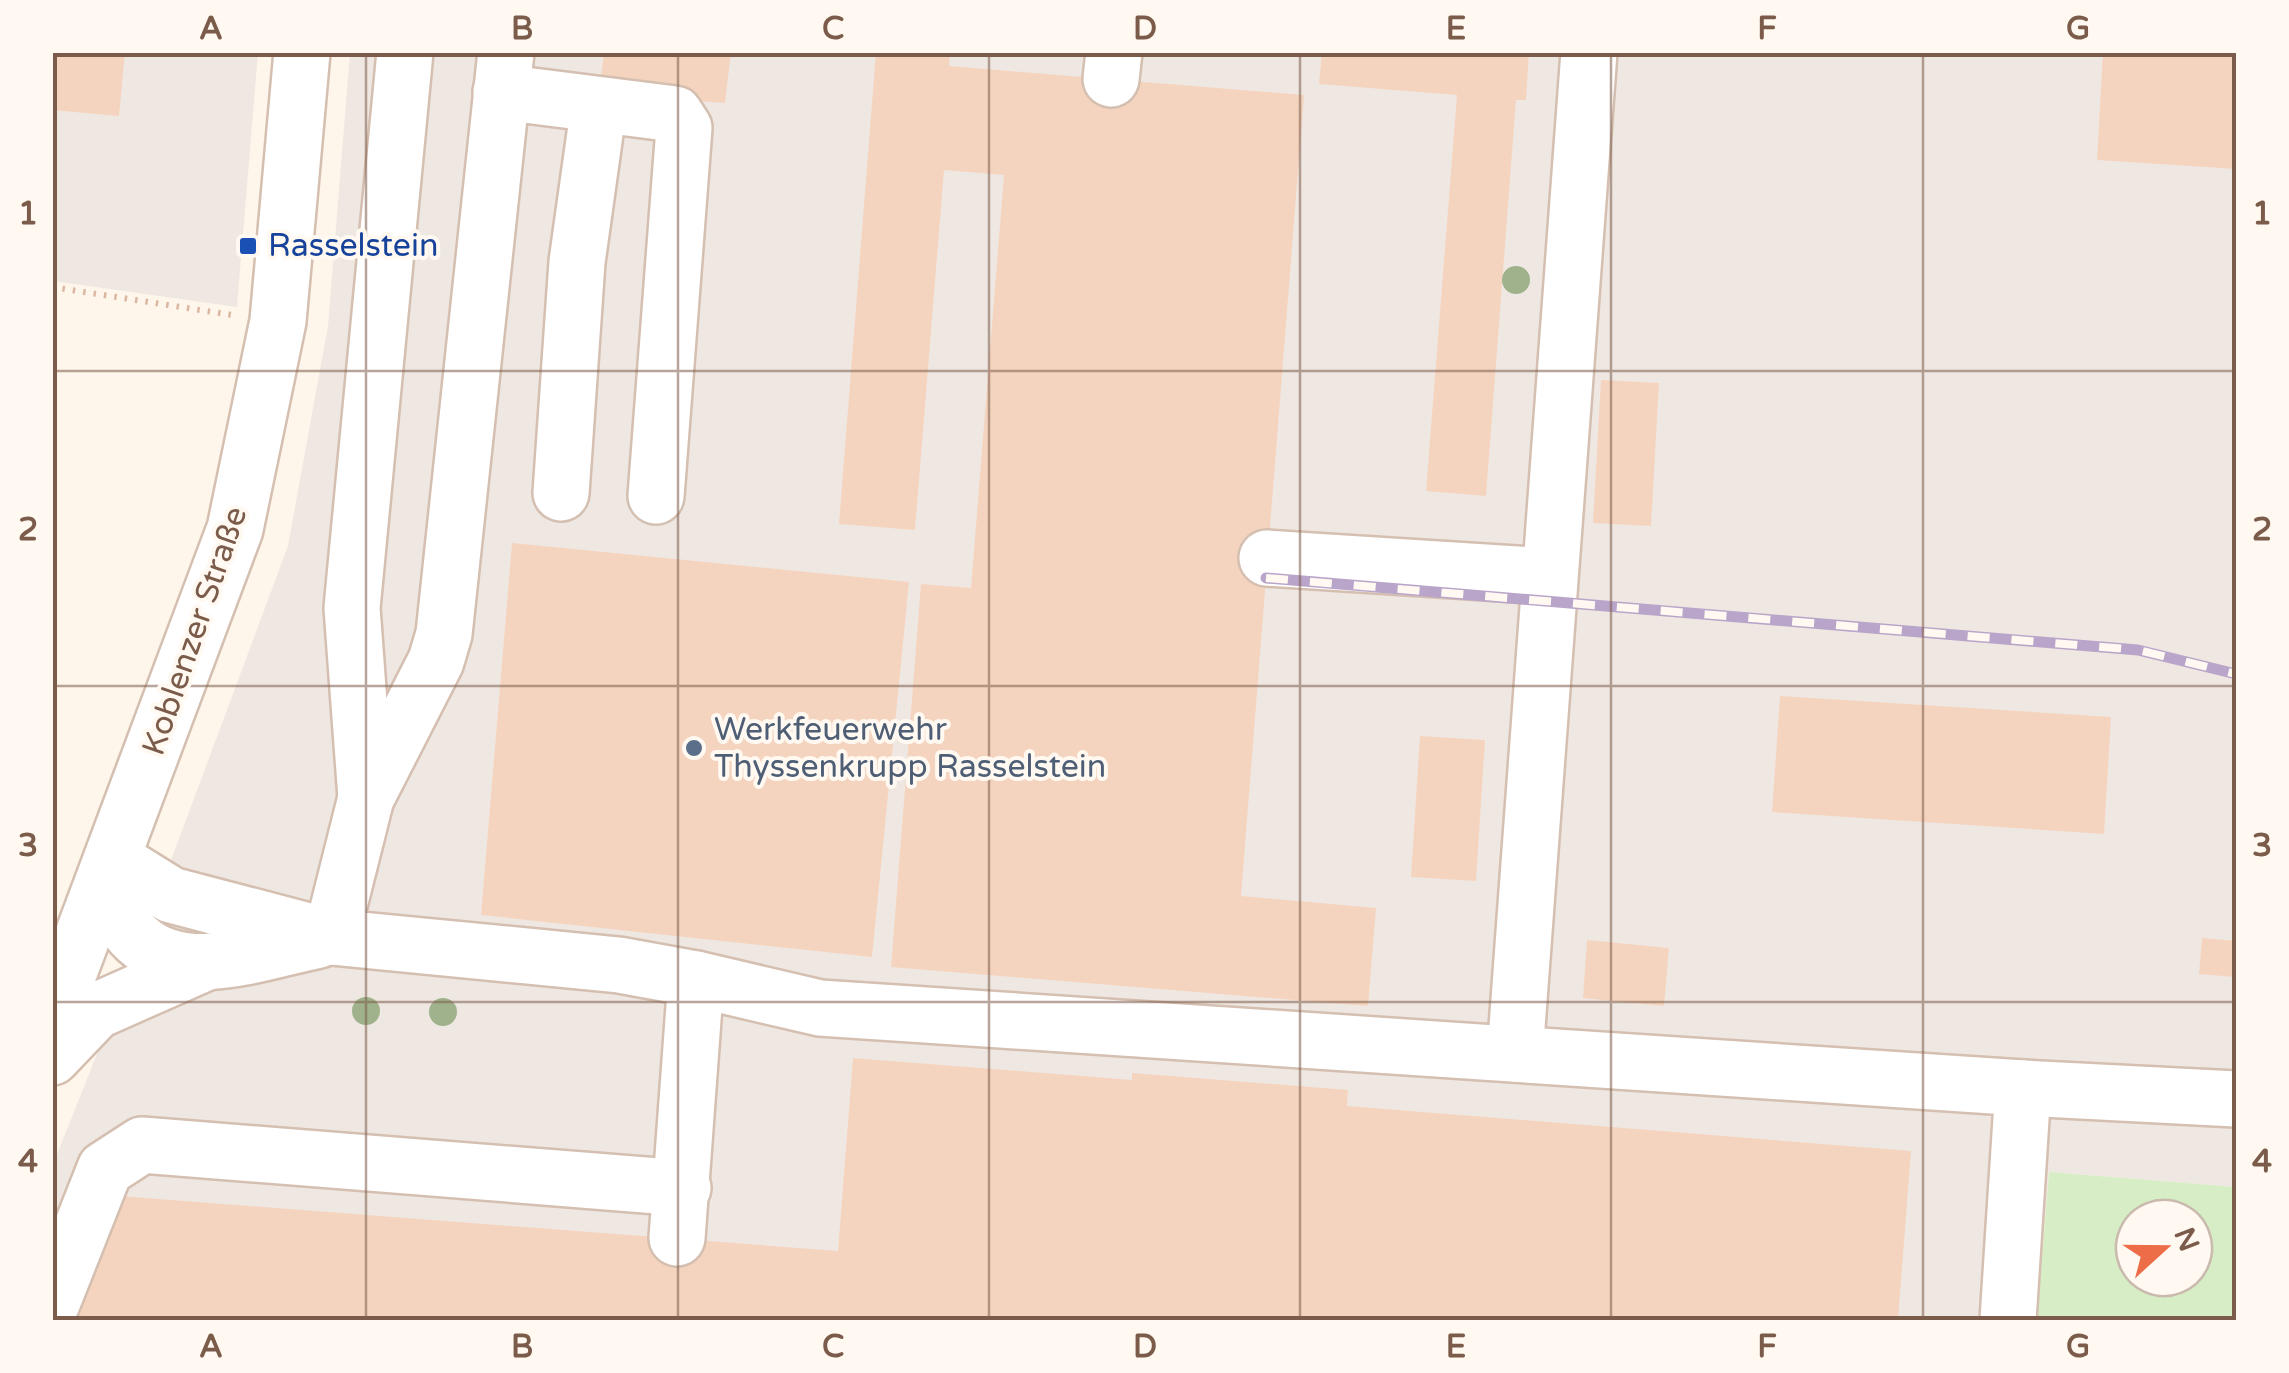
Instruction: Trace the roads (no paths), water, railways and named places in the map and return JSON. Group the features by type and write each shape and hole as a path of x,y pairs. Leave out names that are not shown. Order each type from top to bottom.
{"street":[{"name":"Koblenzer Straße","path":"52,1018 236,529 278,321 302,52"},
{"path":"366,798 352,608 406,52"},
{"path":"1515,1054 1589,52"},
{"path":"331,937 366,798 436,661 446,620 503,72 599,104 675,114 684,128 656,496"},
{"path":"561,493 577,262 599,104"},
{"path":"1267,558 1548,576"},
{"path":"110,867 119,912 136,938 170,960 209,961 331,937"},
{"path":"110,867 171,895 331,937 620,965 820,1008 2236,1099"},
{"path":"52,1057 96,1011 209,961"},
{"path":"52,1303 105,1169 142,1145 680,1213 696,979"},
{"path":"2008,1320 2023,1088"}],"railway":[{"path":"1266,578 2138,650 2236,674"}],"place":[{"name":"Rasselstein","path":"248,246"},
{"name":"Werkfeuerwehr Thyssenkrupp Rasselstein","path":"694,748"}]}
